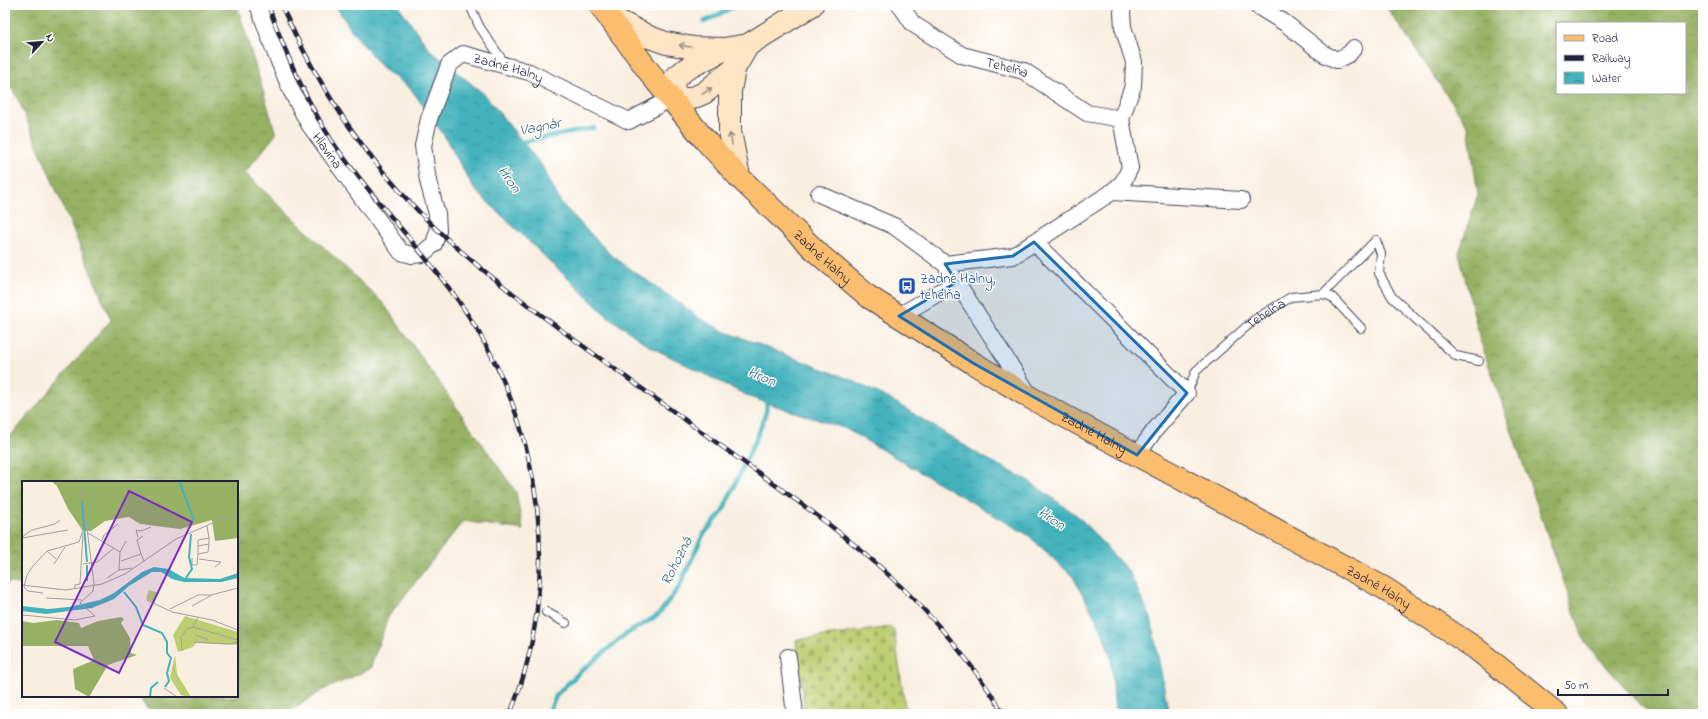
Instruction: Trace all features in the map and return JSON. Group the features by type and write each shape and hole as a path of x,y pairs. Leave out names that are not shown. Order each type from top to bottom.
{"main road":[{"name":"Zadné Halny","path":"604,10 670,99 739,177 820,255 869,297 1031,398 1384,588 1476,648 1557,714"}],"street":[{"name":"Hlavina","path":"258,5 274,52 291,90 309,124 401,252 412,255 422,254 434,244"},
{"path":"604,10 649,37 666,43 694,48 724,49 748,45 812,5"},
{"name":"Tehelňa","path":"900,5 914,24 962,55 1024,71 1087,113 1121,118"},
{"path":"945,264 1013,256 1112,192 1123,182 1130,168 1121,118 1133,86 1134,62 1123,27 1123,5"},
{"path":"1256,5 1285,23 1324,54 1336,60 1349,54 1354,48"},
{"path":"739,177 730,130 730,91 734,69 748,45"},
{"path":"724,49 686,69 675,78 670,99 690,99 704,93 734,69"},
{"name":"Zadné Halny","path":"434,244 438,231 437,214 428,181 423,146 429,120 449,65 463,54 529,72 629,121 670,99"},
{"path":"1112,192 1241,200"},
{"path":"819,194 894,226 945,264 1031,398"},
{"path":"1034,242 1187,393"},
{"path":"898,316 957,282"},
{"name":"Tehelňa","path":"1137,455 1154,431 1187,393"},
{"path":"788,657 795,714"}],"lane":[{"path":"470,5 478,26 507,66"},
{"path":"1361,328 1332,297 1323,294 1376,240 1381,254 1379,273 1392,297 1456,356 1479,361"},
{"name":"Tehelňa","path":"1187,393 1196,371 1254,320 1291,297 1323,294"},
{"path":"546,612 566,623"}],"highlighted area":[{"path":"1034,242 1187,393 1137,455 973,363 899,316 957,282 945,264 1013,256"}],"green space":[{"path":"5,5 237,5 276,134 245,173 383,303 516,492 523,530 463,521 388,617 370,669 323,690 286,714 153,714 144,705 140,697 238,697 238,481 22,481 22,585 5,582 5,435 9,438 111,320 17,97 5,79"},
{"path":"1385,5 1703,5 1703,714 1649,714 1585,643 1480,340 1459,253 1478,194 1468,126"},
{"path":"891,627 894,630 906,714 805,714 796,640"}],"water":[{"name":"Hron","path":"335,5 398,5 430,50 484,94 542,166 561,203 611,255 703,320 724,331 849,379 890,399 980,455 1029,481 1079,517 1129,572 1151,618 1169,714 1115,714 1111,658 1101,628 1073,577 1028,535 846,429 752,398 649,346 607,316 474,189 443,134 411,89 382,68 352,31"}],"waterway":[{"name":"Vagnár","path":"704,22 737,5"},
{"name":"Vagnár","path":"517,143 594,128"},
{"name":"Rohozná","path":"548,714 557,694 580,672 625,635 658,615 679,587 703,535 722,513 759,432 766,412 767,398"}],"railway":[{"path":"268,5 296,75 322,125 364,184 432,266 464,309 491,354 512,403 528,454 537,506 540,559 537,612 527,664 510,714"},
{"path":"281,5 326,91 361,144 402,194 441,234 515,295 816,515 875,562 909,594 939,626 980,677 1004,714"}],"place":[{"name":"Zadné Halny, tehelňa","path":"907,286"}]}
